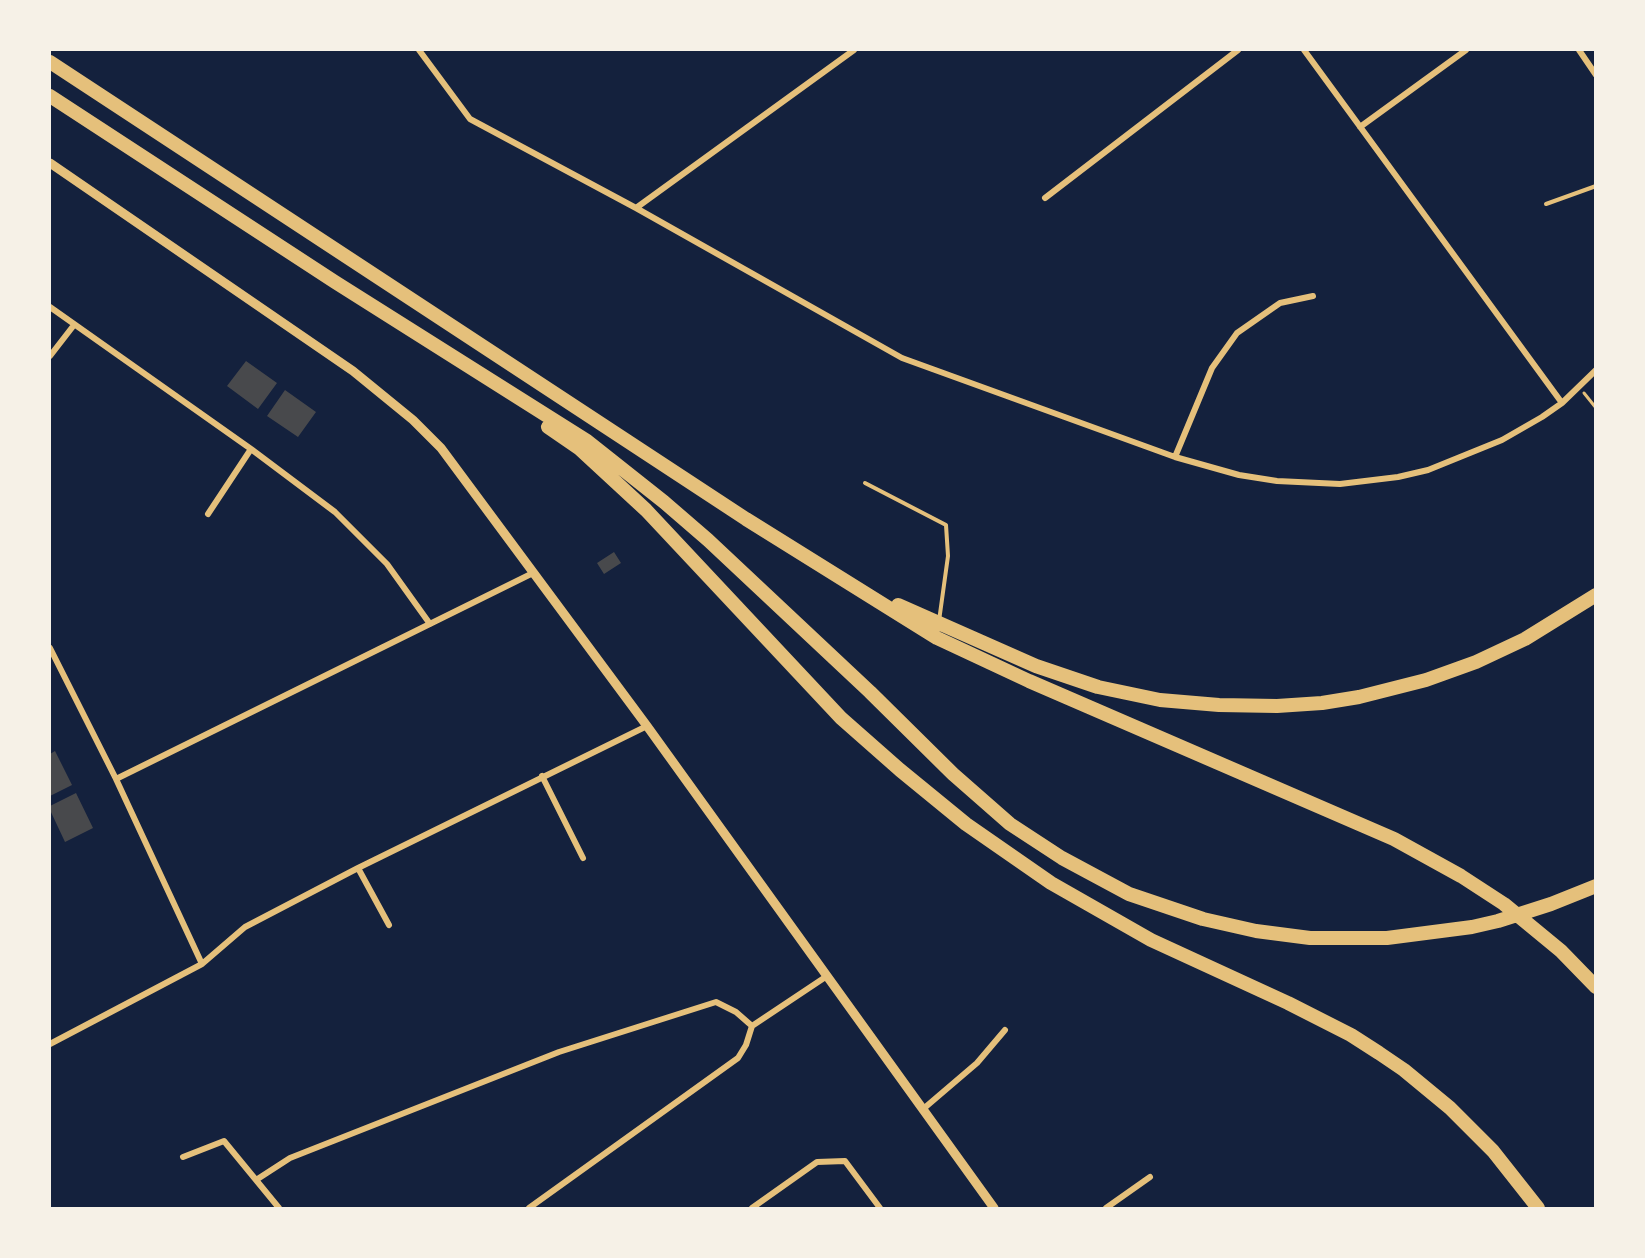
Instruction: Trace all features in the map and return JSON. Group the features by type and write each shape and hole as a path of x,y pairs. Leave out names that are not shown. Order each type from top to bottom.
{"highway":[{"path":"50,62 697,487 852,584 1029,681 1394,839 1461,876 1504,904 1561,951 1596,987"},
{"path":"50,96 335,282 587,441 673,509 756,584 961,781 1010,824 1062,858 1129,894 1203,919 1256,931 1311,938 1387,938 1473,927 1518,915 1596,886"},
{"path":"335,282 580,449 646,510 841,717 900,770 966,824 1051,884 1151,940 1288,1003 1351,1035 1379,1053 1404,1070 1450,1108 1492,1150 1538,1209"},
{"path":"936,629 1098,687 1180,702 1277,706 1337,701 1426,680 1501,651 1549,626 1596,595"}],"street":[{"path":"419,50 470,119 636,208 902,358 1175,457 1239,475 1312,484 1367,482 1418,472 1453,461 1502,440 1562,403 1596,370"},
{"path":"636,208 854,50"},
{"path":"1045,198 1238,50"},
{"path":"1305,50 1562,403"},
{"path":"1360,127 1466,50"},
{"path":"1579,50 1596,75"},
{"path":"50,163 353,371 414,420 441,448 647,726 994,1209"},
{"path":"1175,457 1212,368 1237,333 1280,303 1313,296"},
{"path":"50,307 251,449 335,512 387,564 430,624"},
{"path":"50,356 74,325"},
{"path":"208,514 251,449"},
{"path":"116,779 533,573"},
{"path":"50,648 116,779 202,964"},
{"path":"50,1044 202,964 245,927 542,776 647,726"},
{"path":"542,776 583,858"},
{"path":"358,868 389,925"},
{"path":"529,1209 738,1058 746,1045 752,1026 827,976"},
{"path":"256,1180 290,1158 560,1052 716,1002 736,1012 752,1026"},
{"path":"922,1110 977,1062 1005,1030"},
{"path":"183,1157 224,1141 279,1209"},
{"path":"752,1209 817,1162 845,1161 880,1209"},
{"path":"1106,1209 1150,1177"}],"lane":[{"path":"1546,204 1596,186"},
{"path":"865,483 946,525 948,556 936,629"}],"path":[{"path":"1592,404 1596,408"}],"building":[{"path":"246,361 277,383 258,409 227,386"},
{"path":"285,390 316,412 298,437 267,416"},
{"path":"614,552 621,563 604,574 597,563"},
{"path":"55,751 72,785 50,796 50,754"},
{"path":"76,793 93,828 65,842 50,806"}]}
